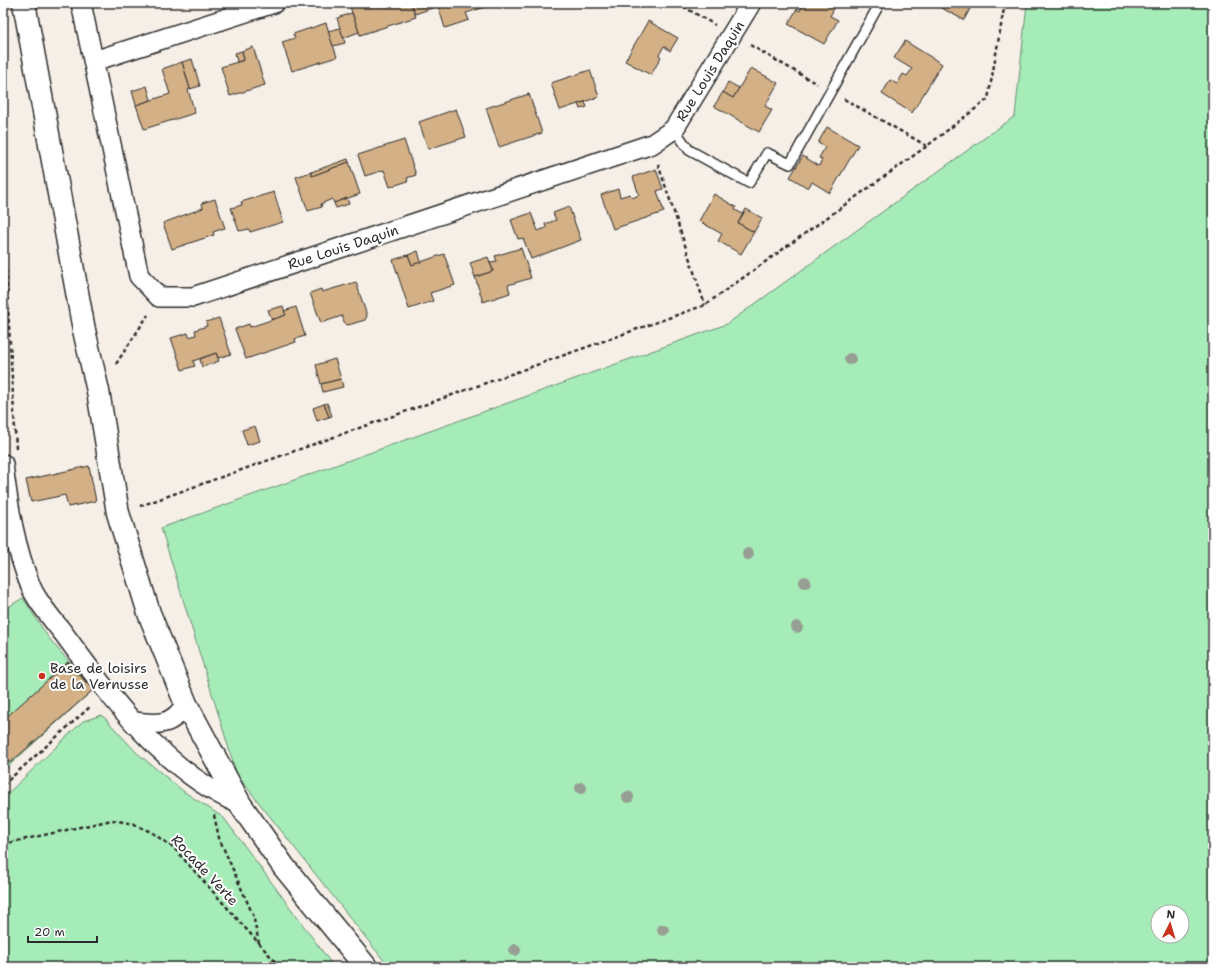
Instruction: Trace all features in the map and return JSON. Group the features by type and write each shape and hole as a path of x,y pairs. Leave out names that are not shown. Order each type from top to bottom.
{"street":[{"path":"24,3 83,323 98,392 118,513 149,613 186,704 240,804 284,867 366,967"},
{"path":"82,3 139,276 159,297"},
{"path":"94,62 274,3"},
{"name":"Rue Louis Daquin","path":"159,297 193,297 652,144 674,129 752,3"},
{"path":"3,464 12,526 31,589 106,692 134,722 149,742 208,788 240,804"},
{"path":"134,722 154,725 167,722 179,716 186,704"}],"lane":[{"path":"674,129 690,150 749,183 767,153 790,164 880,3"}],"path":[{"path":"677,3 927,146"},
{"path":"118,513 705,305 927,146 988,99 1005,3"},
{"path":"652,144 705,305"},
{"path":"3,221 17,455 3,468"},
{"path":"98,392 159,297"},
{"path":"3,785 106,692"},
{"path":"208,788 219,838 253,915 259,944"},
{"name":"Rocade Verte","path":"3,844 112,820 134,824 152,832 174,848 280,967"}],"green space":[{"path":"1027,3 1213,3 1213,967 389,967 237,775 161,528 727,324 1015,116"},
{"name":"Base de loisirs de la Vernusse","path":"23,598 48,637 93,690 3,771 3,610"},
{"path":"102,715 137,753 183,791 224,818 334,967 3,967 3,798 83,721"}],"building":[{"path":"411,3 491,3 492,5 466,13 469,20 445,28 438,6 415,14"},
{"path":"411,3 416,17 360,35 349,4"},
{"path":"804,3 837,3 830,16 838,20 824,44 788,24 797,9 800,11"},
{"path":"932,3 973,3 964,20"},
{"path":"352,13 359,32 343,38 337,18"},
{"path":"648,21 678,38 670,51 664,46 659,55 661,57 651,75 625,61"},
{"path":"326,23 337,57 292,71 282,42 295,38 293,34"},
{"path":"340,28 345,43 333,46 328,31"},
{"path":"905,41 942,64 912,113 882,94 890,80 897,84 903,74 907,76 912,69 894,58"},
{"path":"253,47 265,85 230,96 221,67 244,60 242,51"},
{"path":"242,51 244,60 237,62 235,53"},
{"path":"192,59 200,86 190,89 182,62"},
{"path":"182,62 195,113 144,129 136,105 170,94 162,69"},
{"path":"751,68 778,83 765,106 772,110 759,132 714,106 723,92 733,98"},
{"path":"590,70 599,97 560,110 551,83"},
{"path":"728,82 739,88 733,98 723,92"},
{"path":"147,86 151,100 136,105 132,91"},
{"path":"529,94 542,133 499,147 486,108"},
{"path":"585,102 587,107 580,109 578,104"},
{"path":"456,109 466,137 428,149 419,122"},
{"path":"827,127 858,145 830,193 812,182 808,188 790,177 803,156 819,166 822,159 819,158 825,147 818,143"},
{"path":"404,140 416,175 407,178 408,181 390,187 384,170 365,176 358,155"},
{"path":"348,159 349,162 312,176 311,172"},
{"path":"349,162 360,194 334,203 332,199 321,204 322,207 308,211 296,177 311,172 312,176"},
{"path":"656,169 663,189 657,191 664,212 613,229 601,195 618,189 620,197 630,194 632,198 639,195 633,177"},
{"path":"274,192 283,222 250,232 249,229 239,231 231,208 242,205 241,202"},
{"path":"714,194 736,207 735,210 743,214 738,223 754,232 741,254 718,241 722,234 699,221"},
{"path":"347,198 349,204 336,208 334,203"},
{"path":"215,199 225,228 213,232 214,235 172,249 163,223 203,208 202,203"},
{"path":"569,207 581,240 531,259 523,238 518,239 511,220 531,213 538,231 546,228 545,224 556,220 553,213"},
{"path":"746,209 762,218 754,232 738,223"},
{"path":"521,248 531,278 508,285 510,293 483,302 475,277 493,271 490,262 497,261 495,256"},
{"path":"418,251 421,262 412,265 408,255"},
{"path":"444,254 455,285 430,293 433,301 409,309 393,260 408,255 412,265"},
{"path":"488,257 493,271 475,277 470,263"},
{"path":"356,282 367,316 365,320 348,325 345,324 342,316 321,323 310,293 321,289 322,292"},
{"path":"283,306 286,315 272,320 268,310"},
{"path":"296,307 305,336 295,339 296,342 246,359 235,329 249,324 250,327 286,315 284,311"},
{"path":"219,318 231,354 218,358 216,353 193,361 195,366 182,370 171,338 188,333 189,337 196,335 195,330 207,326 206,322"},
{"path":"216,353 219,361 202,367 200,359"},
{"path":"335,359 341,379 321,384 316,365"},
{"path":"341,379 343,387 323,392 321,384"},
{"path":"327,403 332,416 329,417 324,404"},
{"path":"324,404 329,417 317,421 313,408"},
{"path":"255,426 260,441 247,445 242,430"},
{"path":"89,466 96,501 68,507 65,495 31,502 26,480"},
{"path":"68,662 93,690 10,763 3,755 3,720"}],"place":[{"name":"Base de loisirs de la Vernusse","path":"42,676"}]}
